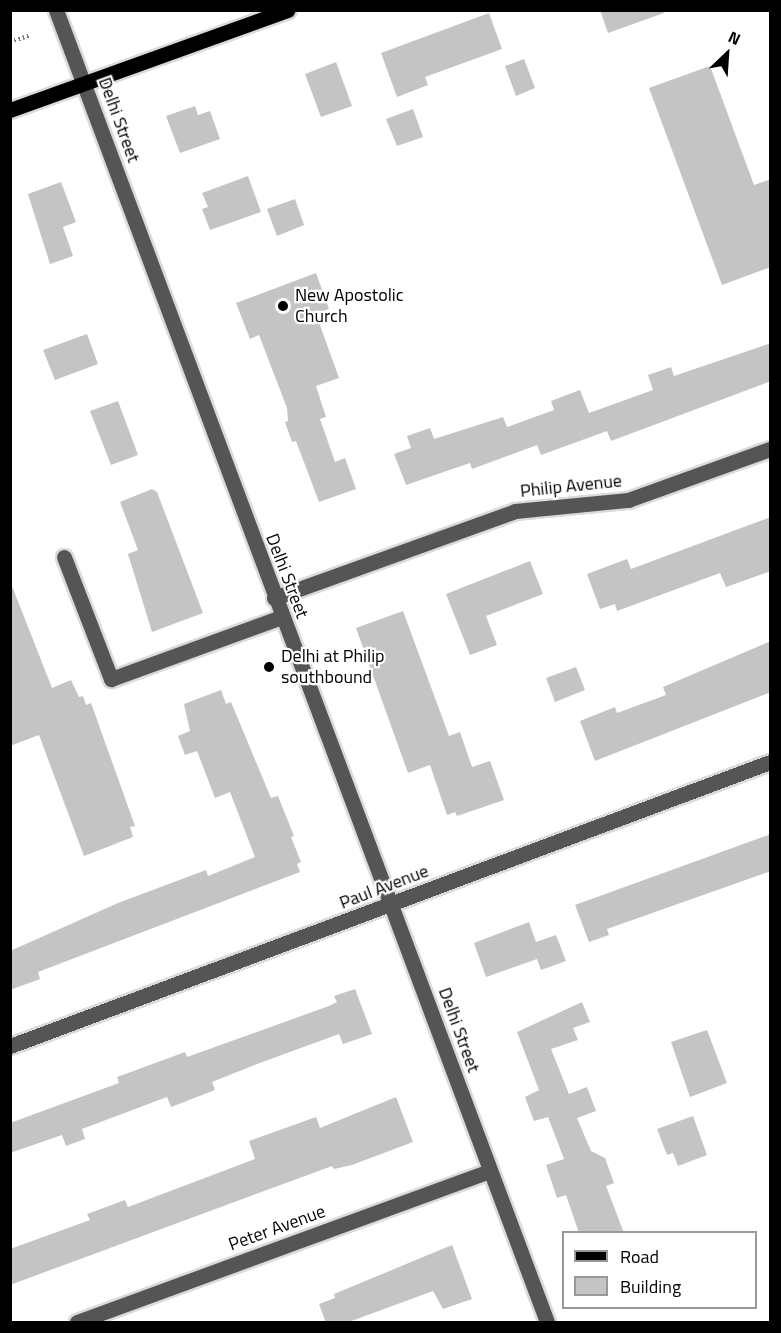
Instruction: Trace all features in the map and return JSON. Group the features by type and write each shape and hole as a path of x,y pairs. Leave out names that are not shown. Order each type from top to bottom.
{"main road":[{"path":"10,110 288,10"}],"street":[{"name":"Delhi Street","path":"56,10 85,83 281,617 392,904 547,1323"},
{"name":"Philip Avenue","path":"274,598 515,511 628,500 771,449"},
{"path":"64,556 111,679 281,617"},
{"name":"Paul Avenue","path":"10,1046 771,762"},
{"name":"Peter Avenue","path":"77,1323 490,1171"}],"path":[{"path":"10,42 31,35"}],"building":[{"path":"600,10 663,10 664,13 608,33"},
{"path":"489,13 502,49 425,77 428,85 397,97 381,53"},
{"path":"524,59 535,88 516,96 505,66"},
{"path":"336,62 352,106 321,117 305,74"},
{"path":"710,66 754,185 771,179 771,267 722,285 649,88"},
{"path":"195,106 198,115 210,111 220,139 180,153 166,116"},
{"path":"413,109 423,137 397,146 386,119"},
{"path":"248,176 261,212 210,230 202,209 208,207 202,193"},
{"path":"61,182 76,222 63,227 73,256 50,264 28,194"},
{"path":"295,199 304,225 277,236 267,209"},
{"path":"316,273 329,309 316,314 339,378 316,386 326,417 320,419 335,462 345,458 356,489 319,502 296,441 292,442 285,422 288,421 287,408 259,335 250,339 236,303"},
{"path":"87,334 98,364 55,380 43,350"},
{"path":"771,343 771,381 611,441 607,431 541,455 537,445 472,469 470,463 406,485 394,454 411,448 407,436 430,428 434,439 503,417 507,427 554,410 551,401 580,390 589,413 653,390 648,375 671,367 674,376"},
{"path":"118,401 138,455 111,465 90,411"},
{"path":"152,489 157,492 203,613 152,632 128,554 138,550 120,502"},
{"path":"771,517 771,571 726,587 720,573 617,611 615,604 600,609 587,574 627,559 631,569"},
{"path":"530,561 543,594 486,616 497,645 470,655 446,594"},
{"path":"10,581 52,688 71,680 79,697 83,696 86,705 91,703 135,826 130,827 133,837 84,856 39,735 10,746"},
{"path":"403,611 449,736 460,732 472,767 490,761 504,800 457,816 455,812 447,815 430,765 408,773 356,628"},
{"path":"771,641 771,692 595,761 580,721 615,707 617,713 666,695 663,687"},
{"path":"576,667 585,690 555,702 546,678"},
{"path":"221,690 226,704 231,702 271,798 278,796 294,836 291,837 301,862 297,864 300,872 38,972 40,979 10,990 10,951 118,903 206,870 208,876 255,857 230,792 215,798 197,751 185,755 178,736 190,731 184,704"},
{"path":"771,834 771,871 607,929 609,935 589,942 575,905"},
{"path":"529,922 536,942 556,935 566,961 541,970 537,959 486,977 474,943"},
{"path":"355,989 372,1034 343,1044 339,1034 257,1064 212,1082 215,1090 171,1107 167,1097 82,1129 85,1139 66,1146 62,1135 10,1153 10,1123 119,1083 117,1077 185,1052 187,1057 329,1006 337,1002 334,996"},
{"path":"582,1002 590,1022 573,1028 578,1040 551,1049 569,1094 587,1087 596,1111 577,1118 591,1151 605,1158 614,1183 606,1186 623,1231 578,1231 566,1195 557,1198 546,1165 564,1159 548,1117 534,1121 525,1097 539,1090 517,1032"},
{"path":"707,1030 727,1083 690,1097 671,1042"},
{"path":"396,1097 413,1142 352,1165 334,1169 332,1166 10,1285 10,1249 90,1220 87,1214 125,1200 128,1207 255,1159 249,1141 316,1117 320,1128"},
{"path":"693,1116 707,1155 678,1166 673,1153 667,1155 657,1129"},
{"path":"452,1245 472,1299 443,1309 433,1291 346,1323 326,1323 319,1304 335,1298 334,1294"}],"place":[{"name":"New Apostolic Church","path":"283,306"},
{"name":"Delhi at Philip southbound","path":"269,667"}]}
